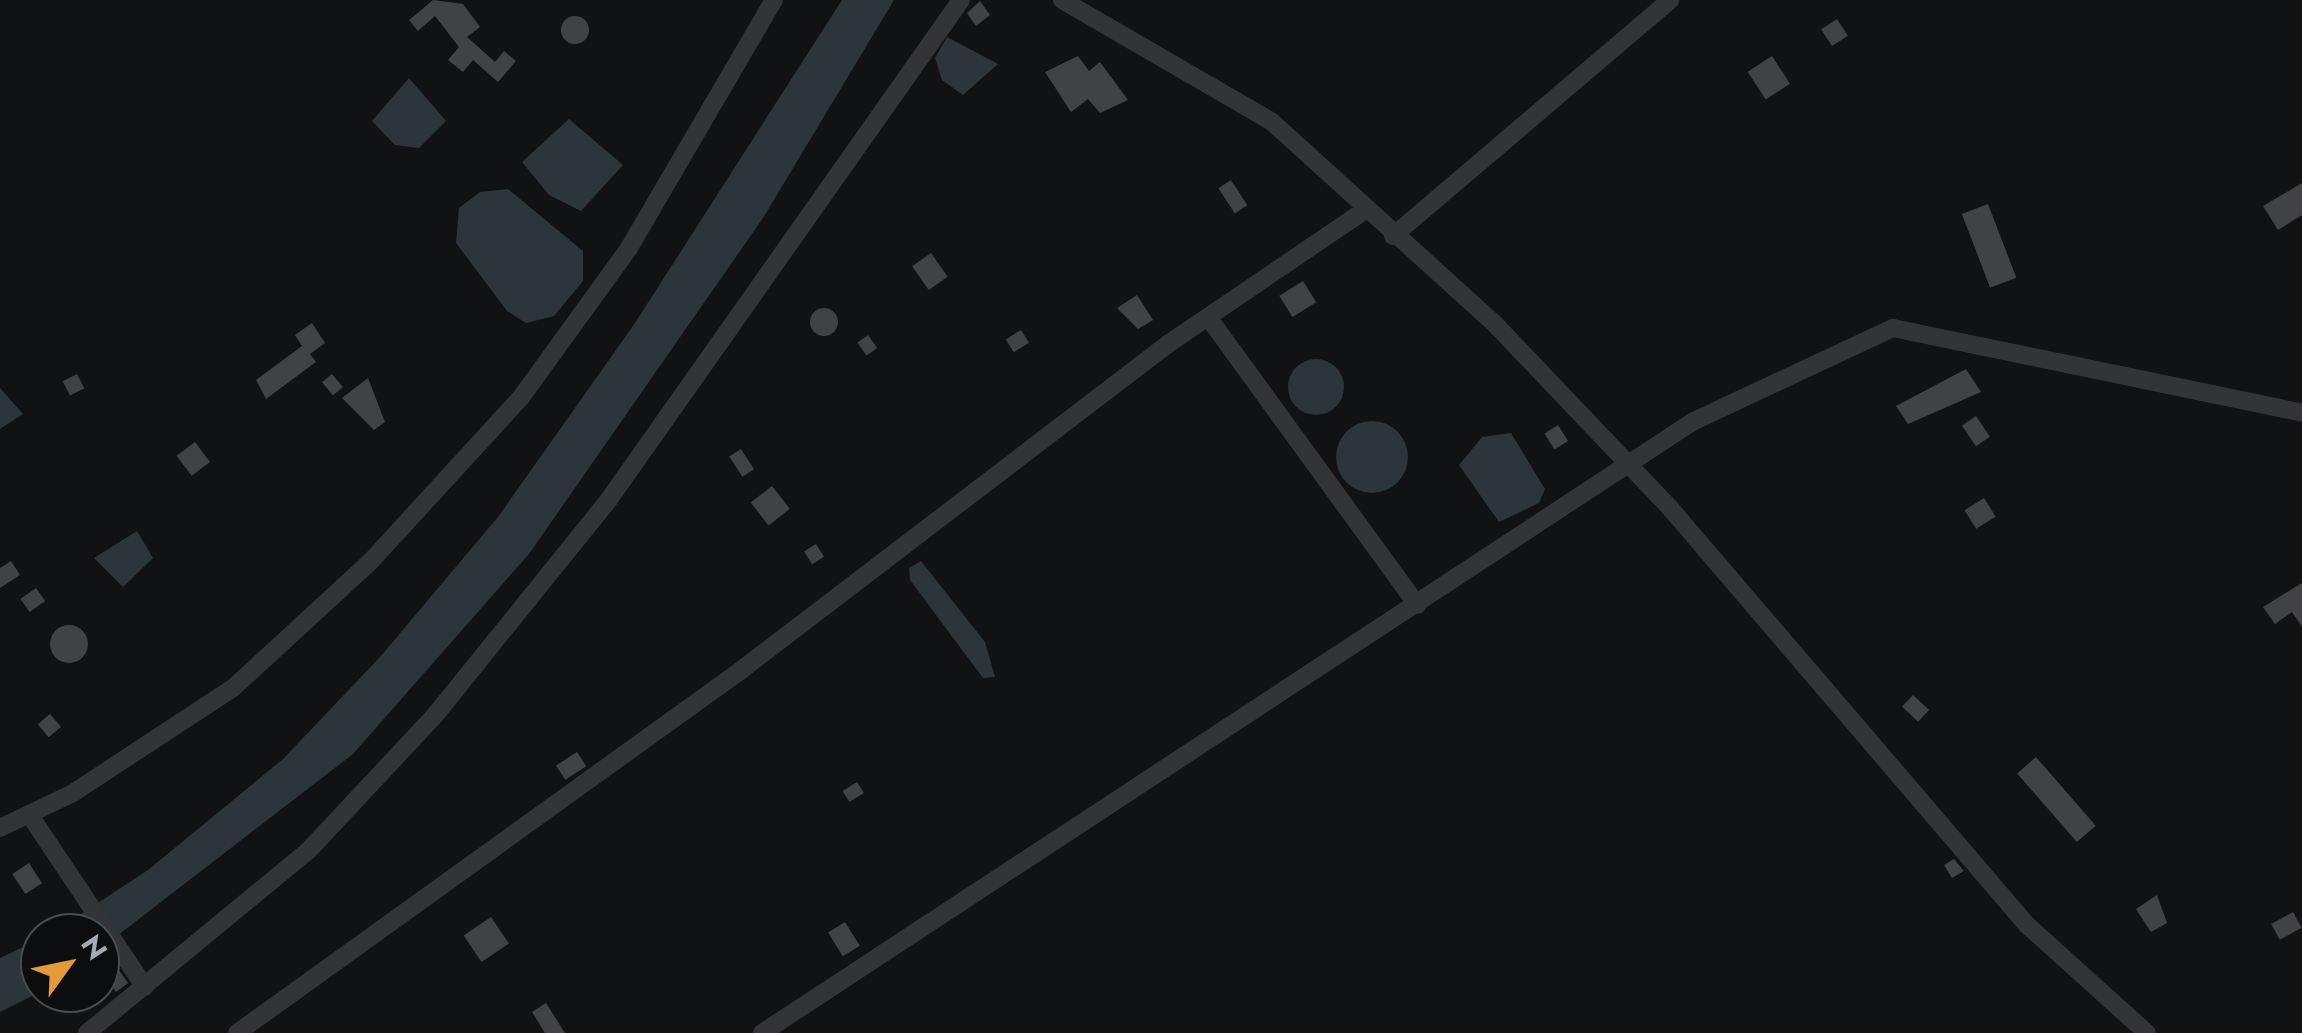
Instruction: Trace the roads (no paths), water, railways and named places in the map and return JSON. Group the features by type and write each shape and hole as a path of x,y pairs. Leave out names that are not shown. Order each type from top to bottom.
{"street":[{"path":"0,828 233,688 371,561 484,437 629,248 774,0"},
{"path":"87,1033 308,851 436,714 610,498 962,0"},
{"path":"1062,0 1271,121 1393,236 1493,322 1629,464 2027,925 2146,1033"},
{"path":"1393,236 1670,0"},
{"path":"237,1033 740,671 1208,317 1365,210"},
{"path":"1208,317 1417,605"},
{"path":"762,1033 1692,422 1894,328 2302,414"},
{"path":"29,814 84,903 145,986"}]}
